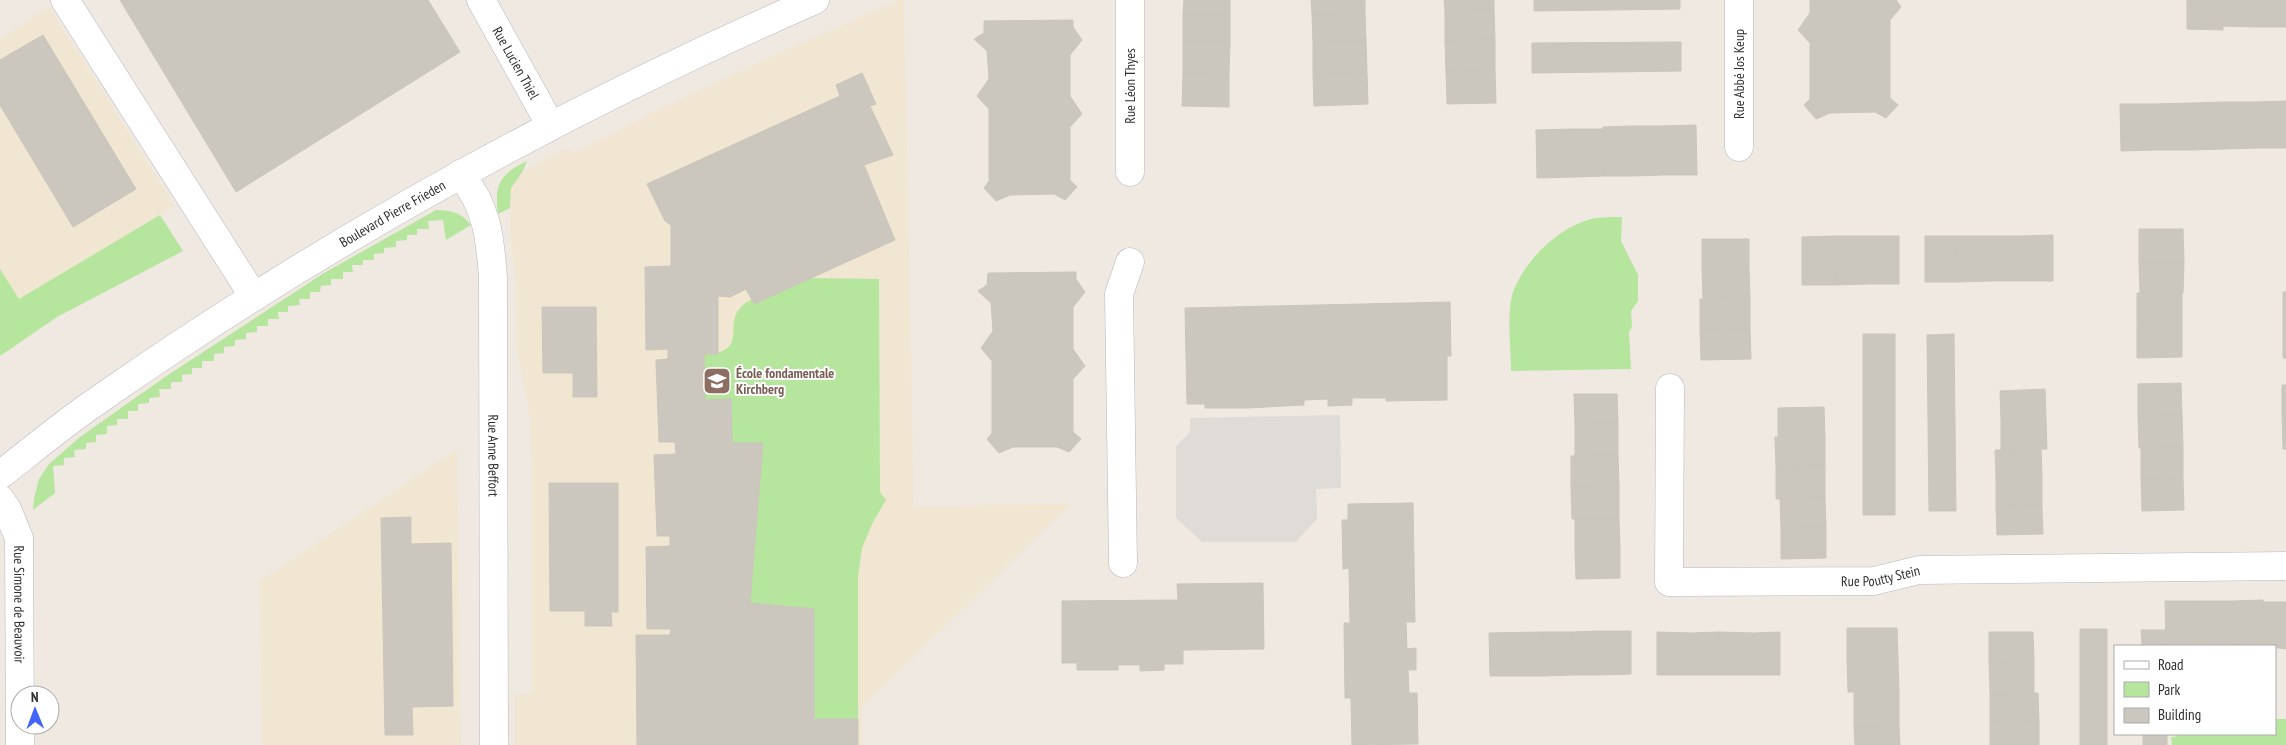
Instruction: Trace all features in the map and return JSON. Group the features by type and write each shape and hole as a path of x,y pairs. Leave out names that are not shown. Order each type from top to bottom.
{"street":[{"path":"65,0 254,297"},
{"name":"Rue Lucien Thiel","path":"481,0 551,126"},
{"name":"Boulevard Pierre Frieden","path":"0,475 93,403 254,297 390,214 460,174 551,126 731,37 815,0"},
{"name":"Rue Léon Thyes","path":"1130,0 1130,172"},
{"name":"Rue Abbé Jos Keup","path":"1739,0 1739,147"},
{"name":"Rue Anne Beffort","path":"460,174 473,189 484,216 490,237 493,277 494,745"},
{"path":"1123,563 1119,294 1130,262"},
{"name":"Rue Poutty Stein","path":"1670,388 1669,582 1874,581 1919,570 2286,566"},
{"name":"Rue Simone de Beauvoir","path":"0,499 7,509 19,538 20,745"}],"shaded area":[{"name":"École fondamentale Kirchberg","path":"900,0 904,0 914,506 1071,504 862,707 863,745 515,745 515,694 532,693 532,465 529,410 517,352 516,287 510,228 511,188 523,171 565,149 576,152 666,106 801,43"},
{"path":"49,6 175,206 19,299 0,269 0,40"},
{"path":"1340,415 1341,488 1316,489 1317,519 1296,542 1202,542 1176,518 1176,446 1190,432 1190,418"},
{"path":"457,449 461,745 262,745 260,581"}],"green space":[{"path":"527,161 523,171 511,188 510,208 498,214 497,195 501,181 511,171"},
{"path":"436,210 456,213 471,225 446,240 443,220 428,221 429,229 417,229 417,235 407,235 407,240 396,241 396,247 384,248 384,253 374,254 374,260 363,260 363,265 352,265 353,272 343,272 343,279 331,279 331,285 321,286 320,292 310,292 310,299 299,299 300,305 288,306 288,312 278,312 279,319 268,319 268,326 257,326 257,332 246,333 246,339 235,340 235,346 224,347 224,353 214,354 214,361 202,361 202,368 192,368 192,374 182,375 182,382 171,382 171,389 159,389 160,397 149,398 149,403 138,404 138,411 128,411 128,419 117,419 117,425 107,426 107,434 96,435 96,442 86,443 86,449 74,450 75,457 64,458 64,465 53,466 55,493 33,510 39,479 49,464 80,437 165,377 324,273"},
{"path":"160,215 183,251 57,317 0,356 0,269 19,299"},
{"path":"1602,217 1622,217 1621,241 1638,275 1638,301 1631,311 1632,327 1629,332 1631,369 1511,371 1510,307 1514,290 1526,267 1555,237 1579,223"},
{"path":"809,278 879,279 880,492 886,500 873,522 862,548 858,577 858,719 814,719 814,609 750,603 763,443 732,443 731,399 705,400 704,354 727,349 733,337 736,314 741,307 763,294"},
{"path":"2276,719 2286,719 2286,745 2172,745 2171,737 2175,737 2176,735 2276,735"}],"building":[{"path":"120,0 428,0 460,52 236,192"},
{"path":"1184,0 1230,0 1230,14 1183,14"},
{"path":"1311,0 1365,0 1365,13 1312,14"},
{"path":"1444,0 1494,0 1494,10 1445,11"},
{"path":"1534,0 1680,0 1680,9 1534,11"},
{"path":"1810,0 1896,0 1901,7 1890,20 1890,98 1898,105 1886,118 1875,112 1830,113 1816,119 1804,105 1810,99 1810,43 1798,30 1810,13"},
{"path":"2187,0 2223,0 2223,30 2187,29"},
{"path":"2223,0 2257,0 2257,27 2222,26"},
{"path":"2257,0 2286,0 2286,27 2257,27"},
{"path":"1494,10 1495,39 1445,41 1445,11"},
{"path":"1365,13 1366,41 1313,43 1312,14"},
{"path":"1183,14 1230,14 1230,42 1183,41"},
{"path":"1073,20 1073,27 1082,40 1070,55 1070,96 1082,114 1070,127 1070,180 1077,187 1065,200 1054,194 1010,195 996,201 984,188 989,181 989,109 977,96 989,79 987,51 974,39 984,33 984,21"},
{"path":"43,35 136,189 73,227 0,105 0,60"},
{"path":"1495,39 1495,69 1446,71 1445,41"},
{"path":"1183,41 1230,42 1229,75 1183,74"},
{"path":"1366,41 1367,72 1313,74 1313,43"},
{"path":"1681,42 1681,71 1532,73 1532,43"},
{"path":"1495,69 1496,103 1447,104 1446,71"},
{"path":"1367,72 1368,104 1314,106 1313,74"},
{"path":"862,73 876,104 870,106 893,155 864,165 895,240 754,304 746,289 730,297 718,296 718,354 704,354 705,400 731,399 732,443 763,443 750,603 814,609 814,719 858,719 858,745 637,745 636,635 670,635 671,629 647,629 646,547 670,546 670,536 657,536 654,455 676,454 675,442 659,442 656,360 668,359 668,349 646,350 645,267 671,266 671,225 665,221 647,184 840,96 836,85"},
{"path":"1183,74 1229,75 1229,107 1182,106"},
{"path":"2286,101 2286,148 2257,148 2256,102"},
{"path":"2223,102 2256,102 2257,148 2224,149"},
{"path":"2223,102 2224,149 2193,150 2192,103"},
{"path":"2192,103 2193,150 2154,150 2153,104"},
{"path":"2120,104 2153,104 2154,150 2121,151"},
{"path":"1696,125 1697,175 1663,175 1662,126"},
{"path":"1631,126 1662,126 1663,175 1632,176"},
{"path":"1631,126 1632,176 1604,176 1603,127"},
{"path":"1572,129 1573,177 1537,178 1536,130"},
{"path":"1572,129 1603,129 1604,176 1573,177"},
{"path":"2139,229 2183,229 2184,262 2139,262"},
{"path":"2053,235 2053,281 2023,281 2023,236"},
{"path":"1835,236 1836,285 1802,285 1802,237"},
{"path":"1835,236 1868,236 1868,284 1836,285"},
{"path":"1868,236 1899,236 1899,284 1868,284"},
{"path":"1925,236 1956,236 1957,282 1925,282"},
{"path":"1956,236 1992,236 1992,281 1957,282"},
{"path":"1992,236 2023,236 2023,281 1992,281"},
{"path":"1702,239 1749,239 1749,269 1702,269"},
{"path":"2139,262 2184,262 2183,293 2140,293"},
{"path":"1702,269 1749,269 1750,298 1703,298"},
{"path":"1076,272 1076,279 1085,292 1073,307 1073,349 1085,366 1073,379 1073,432 1081,439 1069,452 1057,447 1013,447 999,453 987,439 992,433 992,361 981,348 993,331 991,303 978,291 987,285 988,273"},
{"path":"2283,292 2286,292 2286,324 2283,324"},
{"path":"2137,293 2182,293 2182,324 2137,324"},
{"path":"1750,298 1750,329 1700,330 1700,299"},
{"path":"1450,302 1451,356 1447,356 1447,400 1386,401 1386,398 1352,398 1352,405 1328,406 1328,399 1304,400 1304,405 1248,408 1205,408 1205,404 1187,404 1185,308"},
{"path":"542,307 596,307 597,397 573,397 573,373 543,373"},
{"path":"2137,324 2182,324 2182,357 2137,358"},
{"path":"2283,324 2286,324 2286,358 2283,358"},
{"path":"1750,329 1751,359 1701,360 1700,330"},
{"path":"1863,334 1895,334 1895,515 1863,515"},
{"path":"1954,334 1956,511 1929,511 1927,335"},
{"path":"2181,383 2182,415 2138,416 2138,384"},
{"path":"2282,385 2286,385 2286,414 2282,414"},
{"path":"2045,389 2046,419 2001,420 2000,391"},
{"path":"1574,394 1617,394 1618,423 1575,424"},
{"path":"1824,407 1825,436 1778,437 1778,408"},
{"path":"2282,414 2286,414 2286,449 2283,449"},
{"path":"2182,415 2183,447 2139,448 2138,416"},
{"path":"2046,419 2047,449 2001,450 2001,420"},
{"path":"1618,423 1618,455 1575,456 1575,424"},
{"path":"1825,436 1825,466 1776,467 1775,437"},
{"path":"2183,447 2183,478 2141,479 2141,448"},
{"path":"2041,449 2042,475 1996,476 1995,450"},
{"path":"1618,455 1619,485 1571,486 1571,456"},
{"path":"1825,466 1825,498 1776,499 1776,467"},
{"path":"2042,475 2042,506 1996,507 1996,476"},
{"path":"2183,478 2184,510 2142,511 2141,479"},
{"path":"549,483 618,483 618,612 611,612 612,626 585,626 585,611 550,611"},
{"path":"1619,485 1619,519 1572,519 1571,486"},
{"path":"1825,498 1826,527 1781,528 1780,499"},
{"path":"1413,503 1415,622 1406,622 1407,649 1416,648 1416,670 1408,670 1409,693 1417,693 1418,744 1352,745 1351,698 1345,698 1344,623 1350,623 1349,568 1343,569 1342,520 1348,520 1348,504"},
{"path":"2042,506 2043,534 1997,535 1996,507"},
{"path":"411,517 411,544 451,543 453,706 412,707 413,735 385,735 381,518"},
{"path":"1575,519 1619,519 1620,547 1575,548"},
{"path":"1826,527 1826,558 1781,559 1781,528"},
{"path":"1620,547 1620,578 1576,579 1575,548"},
{"path":"1263,583 1264,649 1183,650 1183,664 1164,664 1164,670 1140,671 1140,665 1118,665 1118,670 1077,670 1077,663 1062,663 1062,601 1178,600 1177,584"},
{"path":"2263,600 2264,645 2233,645 2233,601"},
{"path":"2165,601 2199,601 2200,645 2166,645"},
{"path":"2199,601 2233,601 2233,645 2200,645"},
{"path":"2263,602 2286,602 2286,649 2276,648 2276,645 2264,645"},
{"path":"1847,628 1897,628 1898,659 1847,659"},
{"path":"2080,629 2107,629 2107,745 2080,745"},
{"path":"2141,630 2166,630 2166,645 2142,645"},
{"path":"1598,631 1598,675 1572,675 1572,632"},
{"path":"1598,631 1631,631 1631,674 1598,675"},
{"path":"1542,632 1543,676 1490,676 1489,633"},
{"path":"1542,632 1572,632 1572,675 1543,676"},
{"path":"1657,632 1692,633 1692,675 1657,675"},
{"path":"1718,632 1753,633 1753,675 1718,675"},
{"path":"1718,632 1718,675 1692,675 1692,633"},
{"path":"1780,632 1780,675 1753,675 1753,633"},
{"path":"1989,632 2033,632 2034,661 1989,662"},
{"path":"1847,659 1898,659 1899,691 1848,692"},
{"path":"2034,661 2034,693 1990,694 1989,662"},
{"path":"1899,691 1899,725 1854,726 1854,692"},
{"path":"2038,693 2039,721 1990,722 1990,694"},
{"path":"2039,721 2039,745 1990,745 1990,722"},
{"path":"1899,725 1900,745 1855,745 1854,726"},
{"path":"2143,735 2167,735 2167,745 2143,745"}],"place":[{"name":"École fondamentale Kirchberg","path":"717,381"}]}
